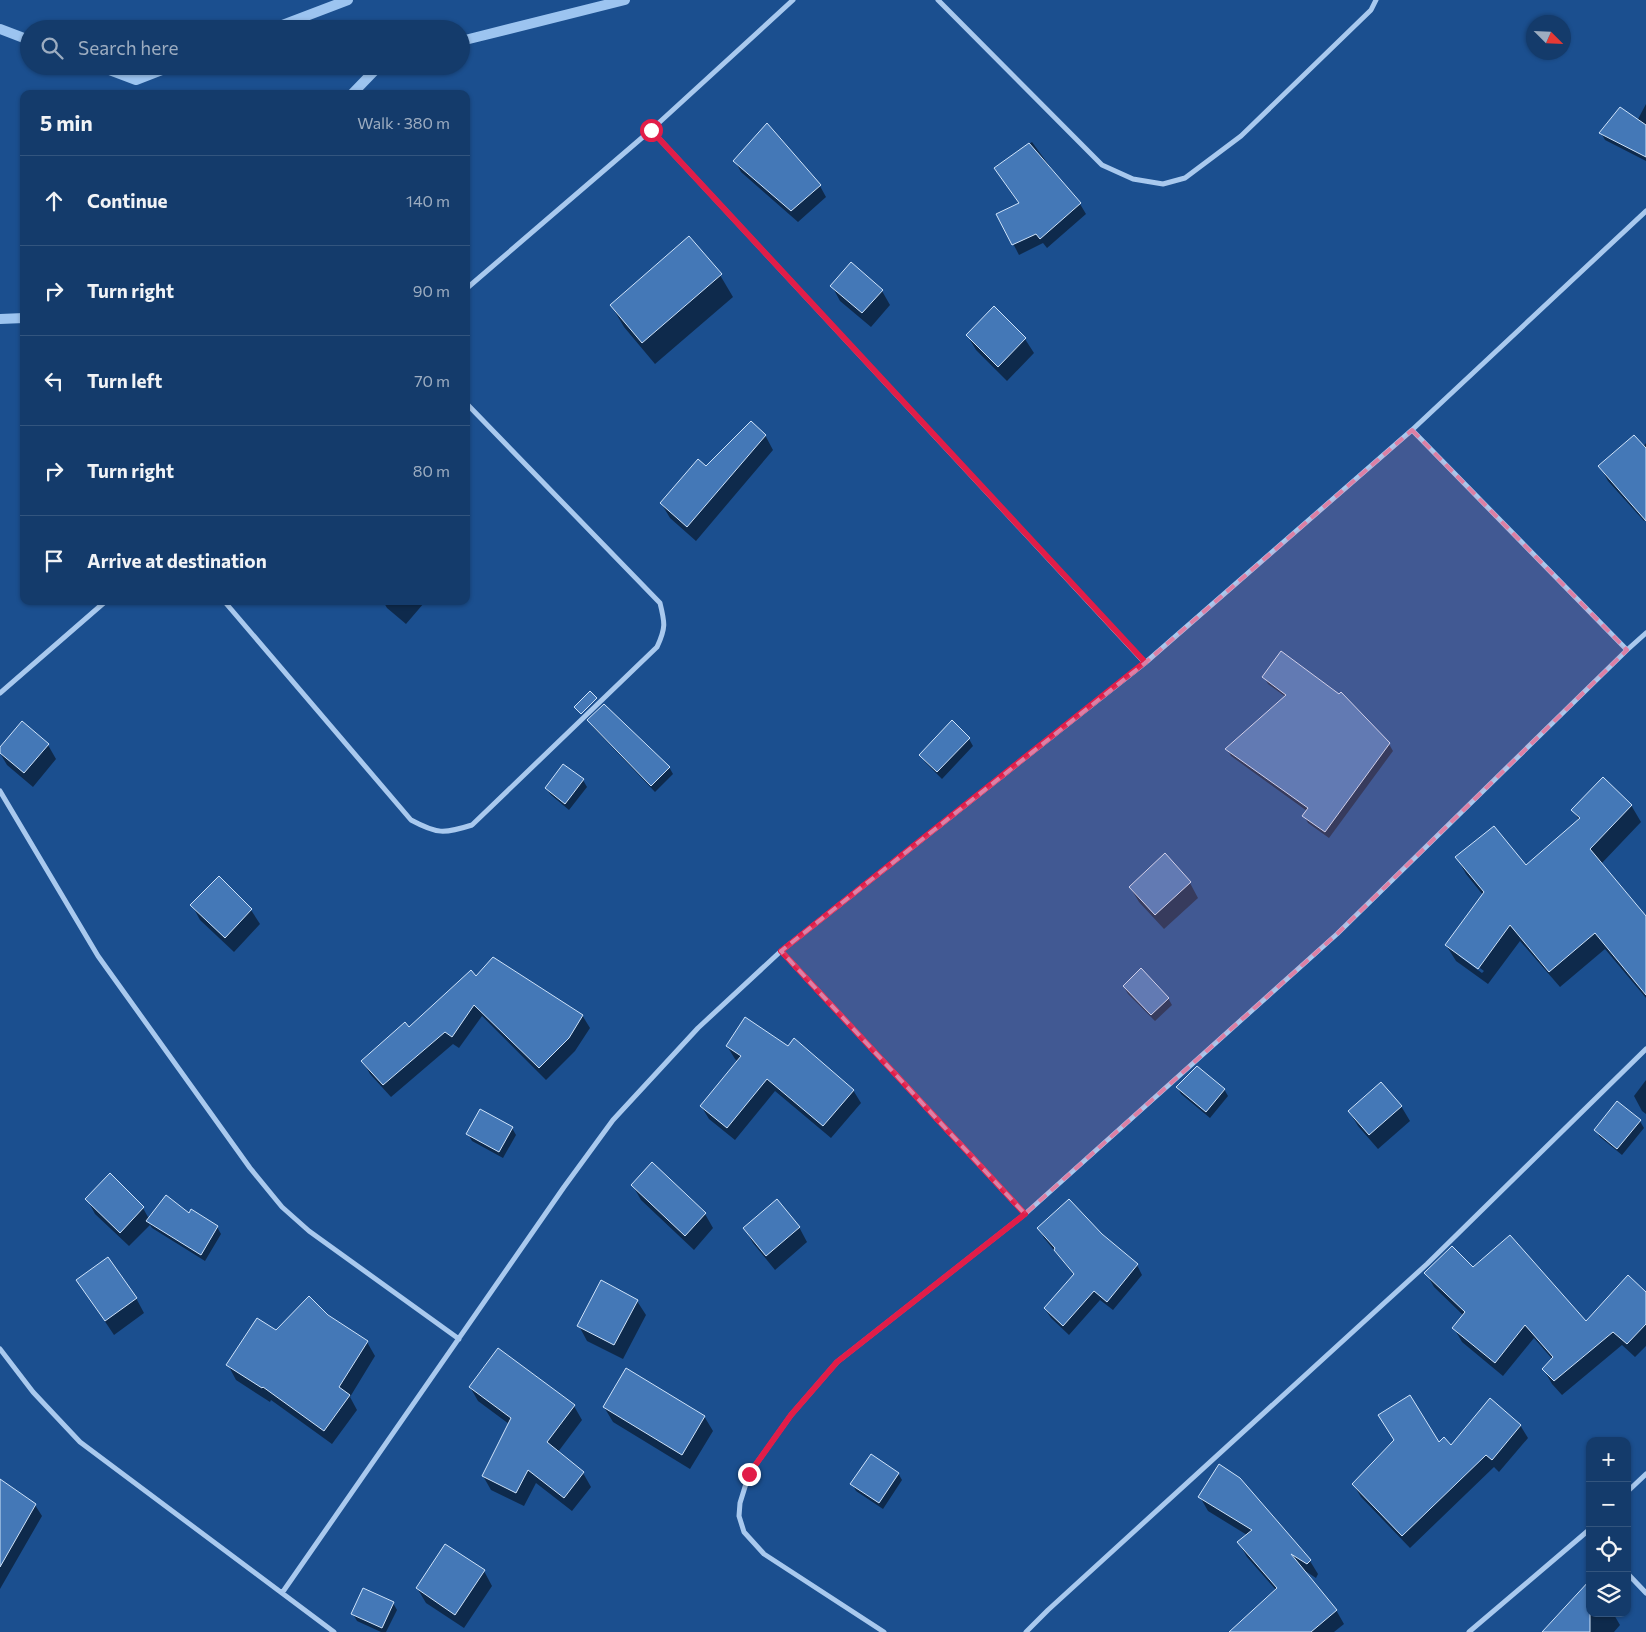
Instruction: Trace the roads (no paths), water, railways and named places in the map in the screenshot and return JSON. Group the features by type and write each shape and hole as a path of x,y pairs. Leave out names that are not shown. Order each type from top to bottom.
{"street":[{"path":"470,286 651,130 793,0"},
{"path":"938,0 1102,165 1132,179 1163,184 1185,178 1242,136 1371,10 1376,0"},
{"path":"651,130 1145,662"},
{"path":"282,1593 564,1187 613,1120 698,1028 781,951 1145,662 1412,430 1646,211"},
{"path":"227,605 411,820 431,830 450,832 472,826 657,647 665,622 660,603 470,407"},
{"path":"1412,430 1627,650"},
{"path":"0,693 101,605"},
{"path":"884,1632 764,1554 744,1532 739,1516 740,1503 749,1474 791,1415 837,1362 1025,1214 1337,934 1646,633"},
{"path":"0,791 98,956 250,1168 282,1207 309,1231 459,1339"},
{"path":"781,951 1025,1214"},
{"path":"1026,1632 1063,1596 1427,1264 1646,1049"},
{"path":"0,1349 33,1392 80,1442 334,1632"},
{"path":"1631,1488 1646,1474"},
{"path":"1469,1632 1586,1534"},
{"path":"1631,1577 1646,1593"}],"waterway":[{"path":"296,20 348,0"},
{"path":"470,39 625,0"},
{"path":"0,29 20,37"},
{"path":"123,75 136,80 149,75"},
{"path":"356,90 370,75"},
{"path":"0,319 20,318"}]}
